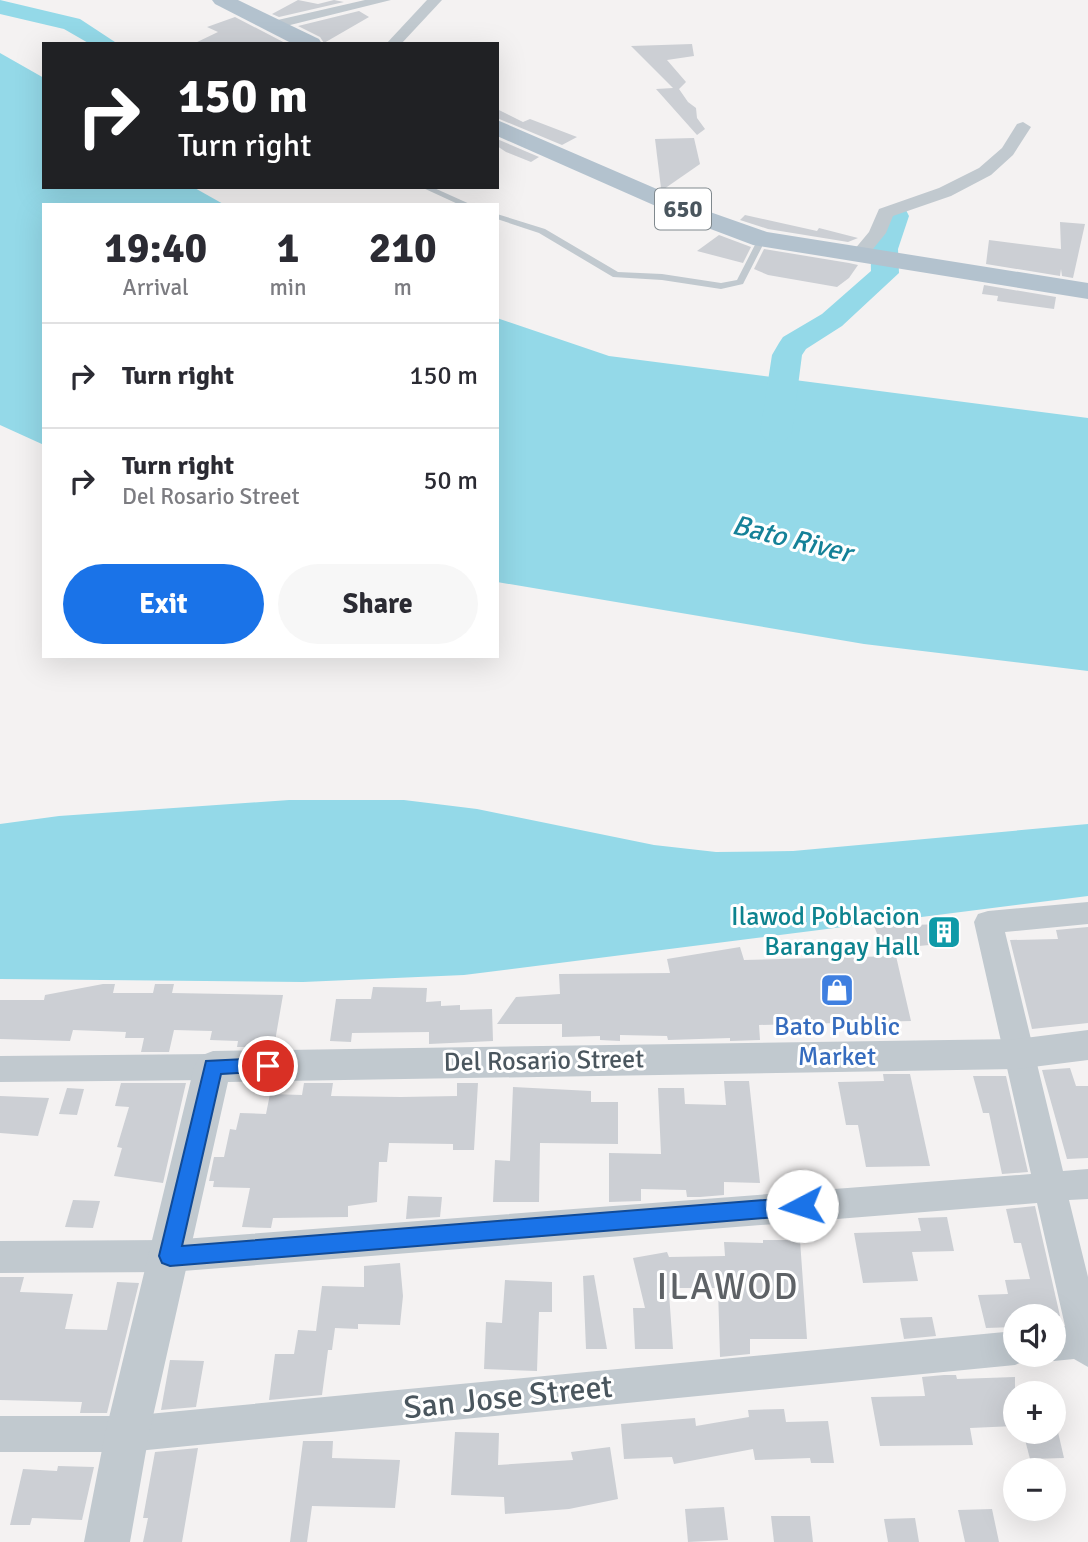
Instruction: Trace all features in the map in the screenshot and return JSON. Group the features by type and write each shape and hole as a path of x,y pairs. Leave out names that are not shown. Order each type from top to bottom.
{"main road":[{"path":"222,0 307,42"},
{"name":"650","path":"499,128 701,217 762,239 1088,291"}],"street":[{"path":"274,25 384,0"},
{"path":"395,42 435,0"},
{"path":"878,259 877,233 885,213 975,179 1005,156 1017,142 1023,127"},
{"path":"1079,1344 1049,1186 988,922 1088,913"},
{"name":"Del Rosario Street","path":"0,1069 1017,1054 1088,1045"},
{"path":"107,1542 127,1434 213,1067"},
{"path":"0,1258 170,1256 1088,1184"},
{"name":"San Jose Street","path":"0,1434 127,1434 1003,1349"}],"lane":[{"path":"430,189 463,203"},
{"path":"499,217 542,231 617,275 662,277 721,286 740,282 762,239"}],"water":[{"path":"0,53 42,77 42,189 197,189 221,203 42,203 42,444 0,425"},
{"name":"Bato River","path":"499,319 609,356 1088,418 1088,671 864,644 499,582"},
{"path":"289,800 404,800 477,809 654,845 716,852 793,851 1088,824 1088,896 464,975 303,982 0,979 0,824 59,816"}],"building":[{"path":"298,0 318,4 334,0 344,2 279,17 272,14"},
{"path":"359,11 369,17 326,42 298,26"},
{"path":"235,17 283,42 197,42 218,32 207,27"},
{"path":"692,44 694,56 667,60 686,82 679,89 696,108 697,118 705,129 697,135 656,89 673,88 631,46"},
{"path":"499,110 523,122 530,119 577,137 562,145 499,119"},
{"path":"694,138 700,164 664,189 661,188 655,139"},
{"path":"499,140 539,157 531,162 499,147"},
{"path":"745,215 858,238 848,242 768,229 740,220"},
{"path":"1060,222 1085,224 1073,278 1062,276 1061,269 1060,276 986,264 989,240 1061,249"},
{"path":"719,235 751,247 743,263 697,251"},
{"path":"764,249 858,265 849,278 837,287 768,275 754,269"},
{"path":"984,285 1056,297 1054,309 997,301 998,296 982,294"},
{"path":"945,924 950,943 919,946 882,946 874,926"},
{"path":"1088,927 1088,1023 1032,1029 1010,940 1058,939 1056,930"},
{"path":"740,947 744,960 896,956 911,1021 759,1025 760,1040 730,1041 730,1038 668,1040 667,1036 620,1035 620,1041 600,1040 600,1036 562,1037 562,1024 497,1024 516,997 560,994 559,974 670,973 667,959"},
{"path":"115,984 113,993 153,993 155,984 174,984 172,993 283,995 274,1047 237,1047 238,1041 210,1040 212,1031 174,1030 169,1052 141,1052 144,1038 125,1038 126,1032 73,1030 70,1041 0,1039 0,1000 44,1000 45,995"},
{"path":"373,987 427,988 426,1002 441,1001 441,1006 460,1005 460,1010 492,1009 493,1041 429,1044 429,1032 352,1033 351,1042 330,1041 336,999 371,999"},
{"path":"1070,1068 1076,1086 1088,1086 1088,1158 1067,1159 1042,1070"},
{"path":"883,1074 910,1074 930,1166 866,1167 858,1125 846,1125 838,1082 884,1081"},
{"path":"973,1076 1006,1076 1028,1172 1002,1174 989,1113 983,1113"},
{"path":"724,1081 749,1081 760,1183 724,1182 724,1195 700,1197 687,1197 686,1190 641,1189 641,1201 609,1202 609,1153 661,1154 658,1088 684,1088 685,1104 726,1105"},
{"path":"121,1083 186,1083 163,1183 114,1176 122,1148 117,1147 129,1107 115,1106"},
{"path":"304,1083 333,1083 331,1096 401,1097 457,1096 457,1083 478,1083 474,1150 453,1150 453,1144 389,1143 387,1162 379,1162 377,1202 348,1206 348,1217 273,1218 271,1228 242,1227 250,1188 213,1187 214,1181 209,1181 214,1157 224,1157 230,1129 236,1130 240,1113 266,1114 270,1094 302,1095"},
{"path":"513,1087 591,1091 591,1102 618,1102 618,1144 540,1143 539,1202 493,1202 495,1160 510,1161"},
{"path":"67,1088 84,1089 77,1115 59,1114"},
{"path":"0,1096 49,1098 38,1136 0,1133"},
{"path":"408,1196 442,1197 440,1217 406,1219"},
{"path":"73,1200 100,1201 93,1228 65,1227"},
{"path":"1035,1206 1057,1304 1003,1304 1003,1327 986,1328 978,1295 1008,1294 1005,1280 1030,1279 1021,1243 1014,1243 1006,1209"},
{"path":"947,1217 954,1251 912,1252 918,1281 863,1283 854,1233 921,1231 918,1218"},
{"path":"763,1240 800,1240 807,1339 750,1339 750,1354 720,1357 718,1288 676,1288 677,1292 669,1293 673,1349 635,1349 633,1308 645,1308 633,1258 667,1252 669,1257 725,1256 724,1242 763,1243"},
{"path":"400,1263 403,1296 400,1325 358,1324 358,1329 335,1328 332,1350 328,1350 322,1395 269,1400 275,1354 294,1354 298,1330 316,1331 322,1286 364,1287 364,1266"},
{"path":"594,1275 607,1349 586,1349 583,1276"},
{"path":"0,1277 24,1277 20,1292 73,1294 65,1329 107,1330 117,1282 139,1283 107,1413 80,1413 82,1402 0,1400"},
{"path":"505,1280 552,1282 552,1312 539,1312 537,1371 484,1369 486,1322 502,1323"},
{"path":"932,1317 936,1336 904,1339 900,1318"},
{"path":"170,1360 204,1361 196,1407 161,1410"},
{"path":"922,1377 1015,1377 1015,1381 1003,1381 1003,1427 970,1428 973,1445 880,1446 871,1397 925,1396"},
{"path":"784,1409 786,1422 828,1421 834,1463 811,1463 810,1458 755,1460 753,1449 674,1464 672,1457 624,1459 621,1424 695,1418 696,1426 749,1417 748,1410"},
{"path":"455,1432 499,1433 498,1465 573,1460 571,1452 610,1447 618,1499 569,1509 505,1514 504,1497 451,1495"},
{"path":"303,1441 333,1441 332,1458 400,1460 395,1508 312,1506 307,1542 290,1542"},
{"path":"1026,1444 1061,1444 1064,1458 1030,1458"},
{"path":"198,1448 182,1542 143,1542 148,1518 143,1518 155,1452"},
{"path":"58,1466 94,1467 82,1520 32,1518 30,1525 10,1525 23,1469 57,1471"},
{"path":"724,1507 728,1540 688,1542 685,1509"},
{"path":"992,1509 999,1542 965,1542 958,1510"},
{"path":"771,1516 810,1516 813,1542 774,1542"},
{"path":"915,1518 919,1542 888,1542 884,1519"}],"waterway":[{"path":"0,7 72,24 104,42"},
{"path":"776,432 787,355 794,343 832,320 885,273 884,249 896,216"}],"place":[{"name":"Ilawod Poblacion Barangay Hall","path":"944,932"},
{"name":"Bato Public Market","path":"837,990"}],"district":[{"name":"ILAWOD","path":"728,1287"}],"route":[{"path":"268,1066 213,1067 170,1256 802,1206"}]}
